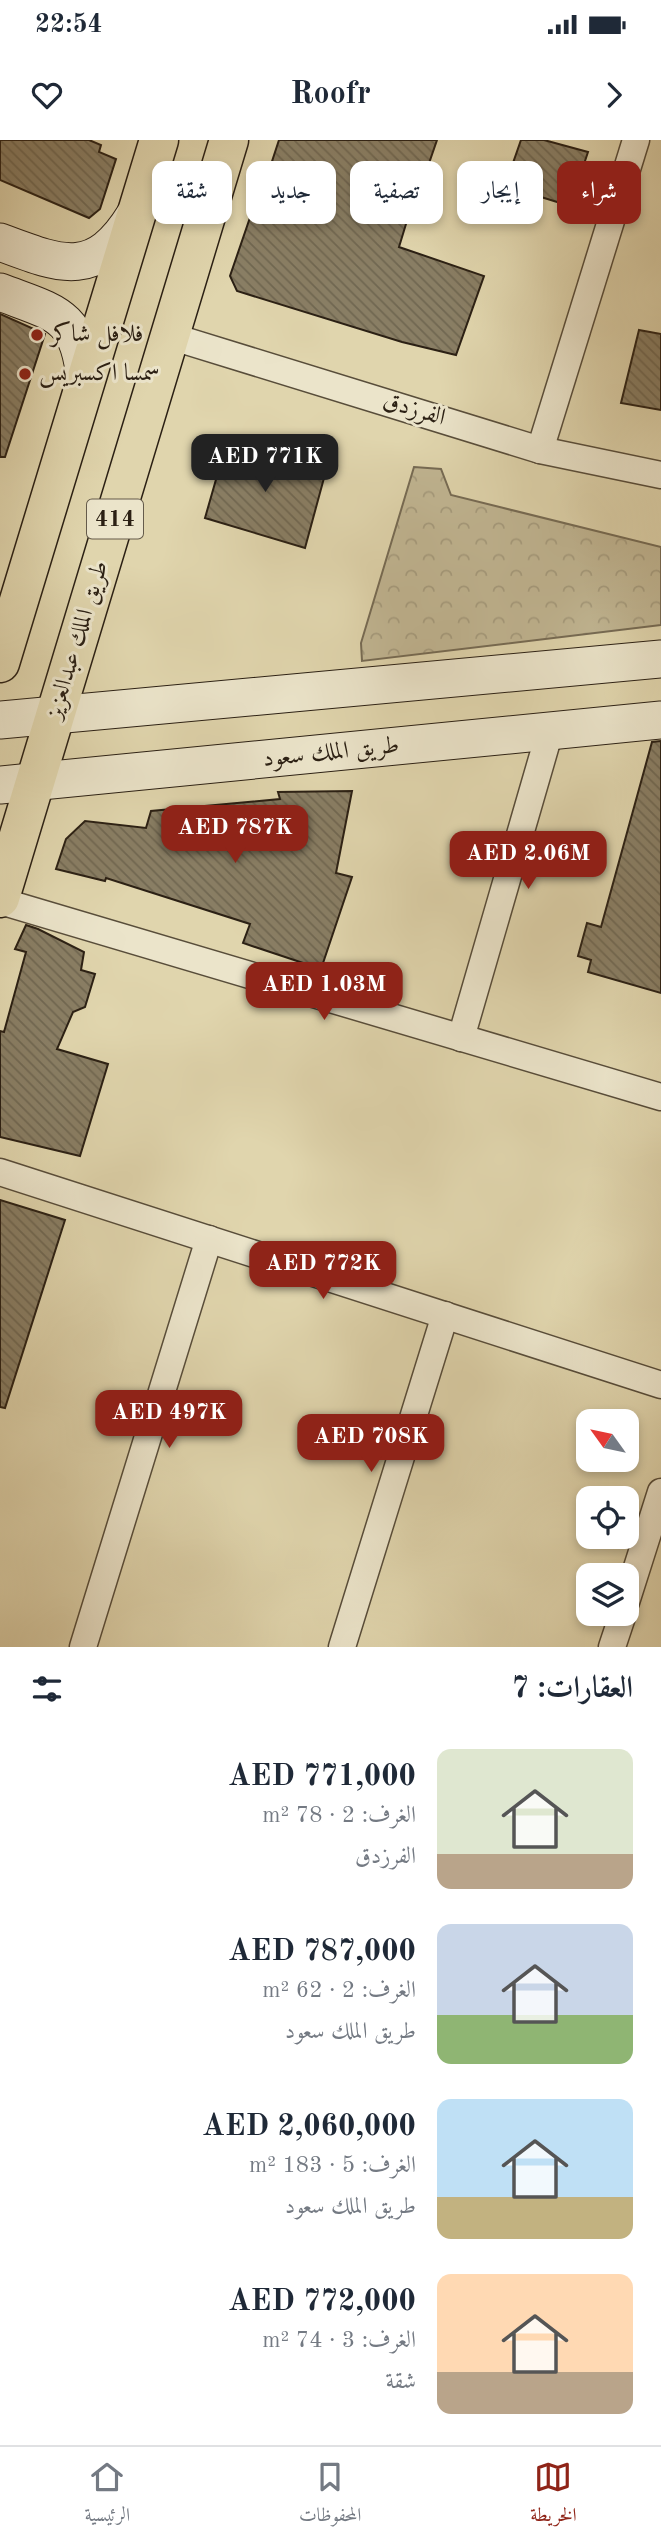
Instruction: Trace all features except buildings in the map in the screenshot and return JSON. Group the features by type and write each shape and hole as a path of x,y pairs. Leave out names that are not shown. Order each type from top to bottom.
{"highway":[{"name":"414","path":"3,639 159,140"},
{"name":"طريق الملك عبدالعزيز","path":"0,900 17,784 55,716 229,140"}],"street":[{"path":"540,450 636,140"},
{"path":"0,242 50,261 86,261 114,244 135,215"},
{"path":"0,292 47,310 64,320 74,331 79,344 85,379"},
{"name":"الفرزدق","path":"170,336 540,450 661,475"},
{"path":"609,664 661,643"},
{"path":"0,720 661,659"},
{"name":"طريق الملك سعود","path":"17,784 661,720"},
{"path":"461,1038 550,731"},
{"path":"0,900 661,1097"},
{"path":"0,1172 661,1385"},
{"path":"83,1647 209,1240"},
{"path":"342,1647 445,1315"},
{"path":"638,1563 661,1492"},
{"path":"612,1647 619,1626"}],"green space":[{"path":"414,467 441,469 451,495 661,547 661,625 362,661 361,643"}],"place":[{"name":"فلافل شاكر","path":"37,335"},
{"name":"سمسا اكسبريس","path":"25,374"}]}
